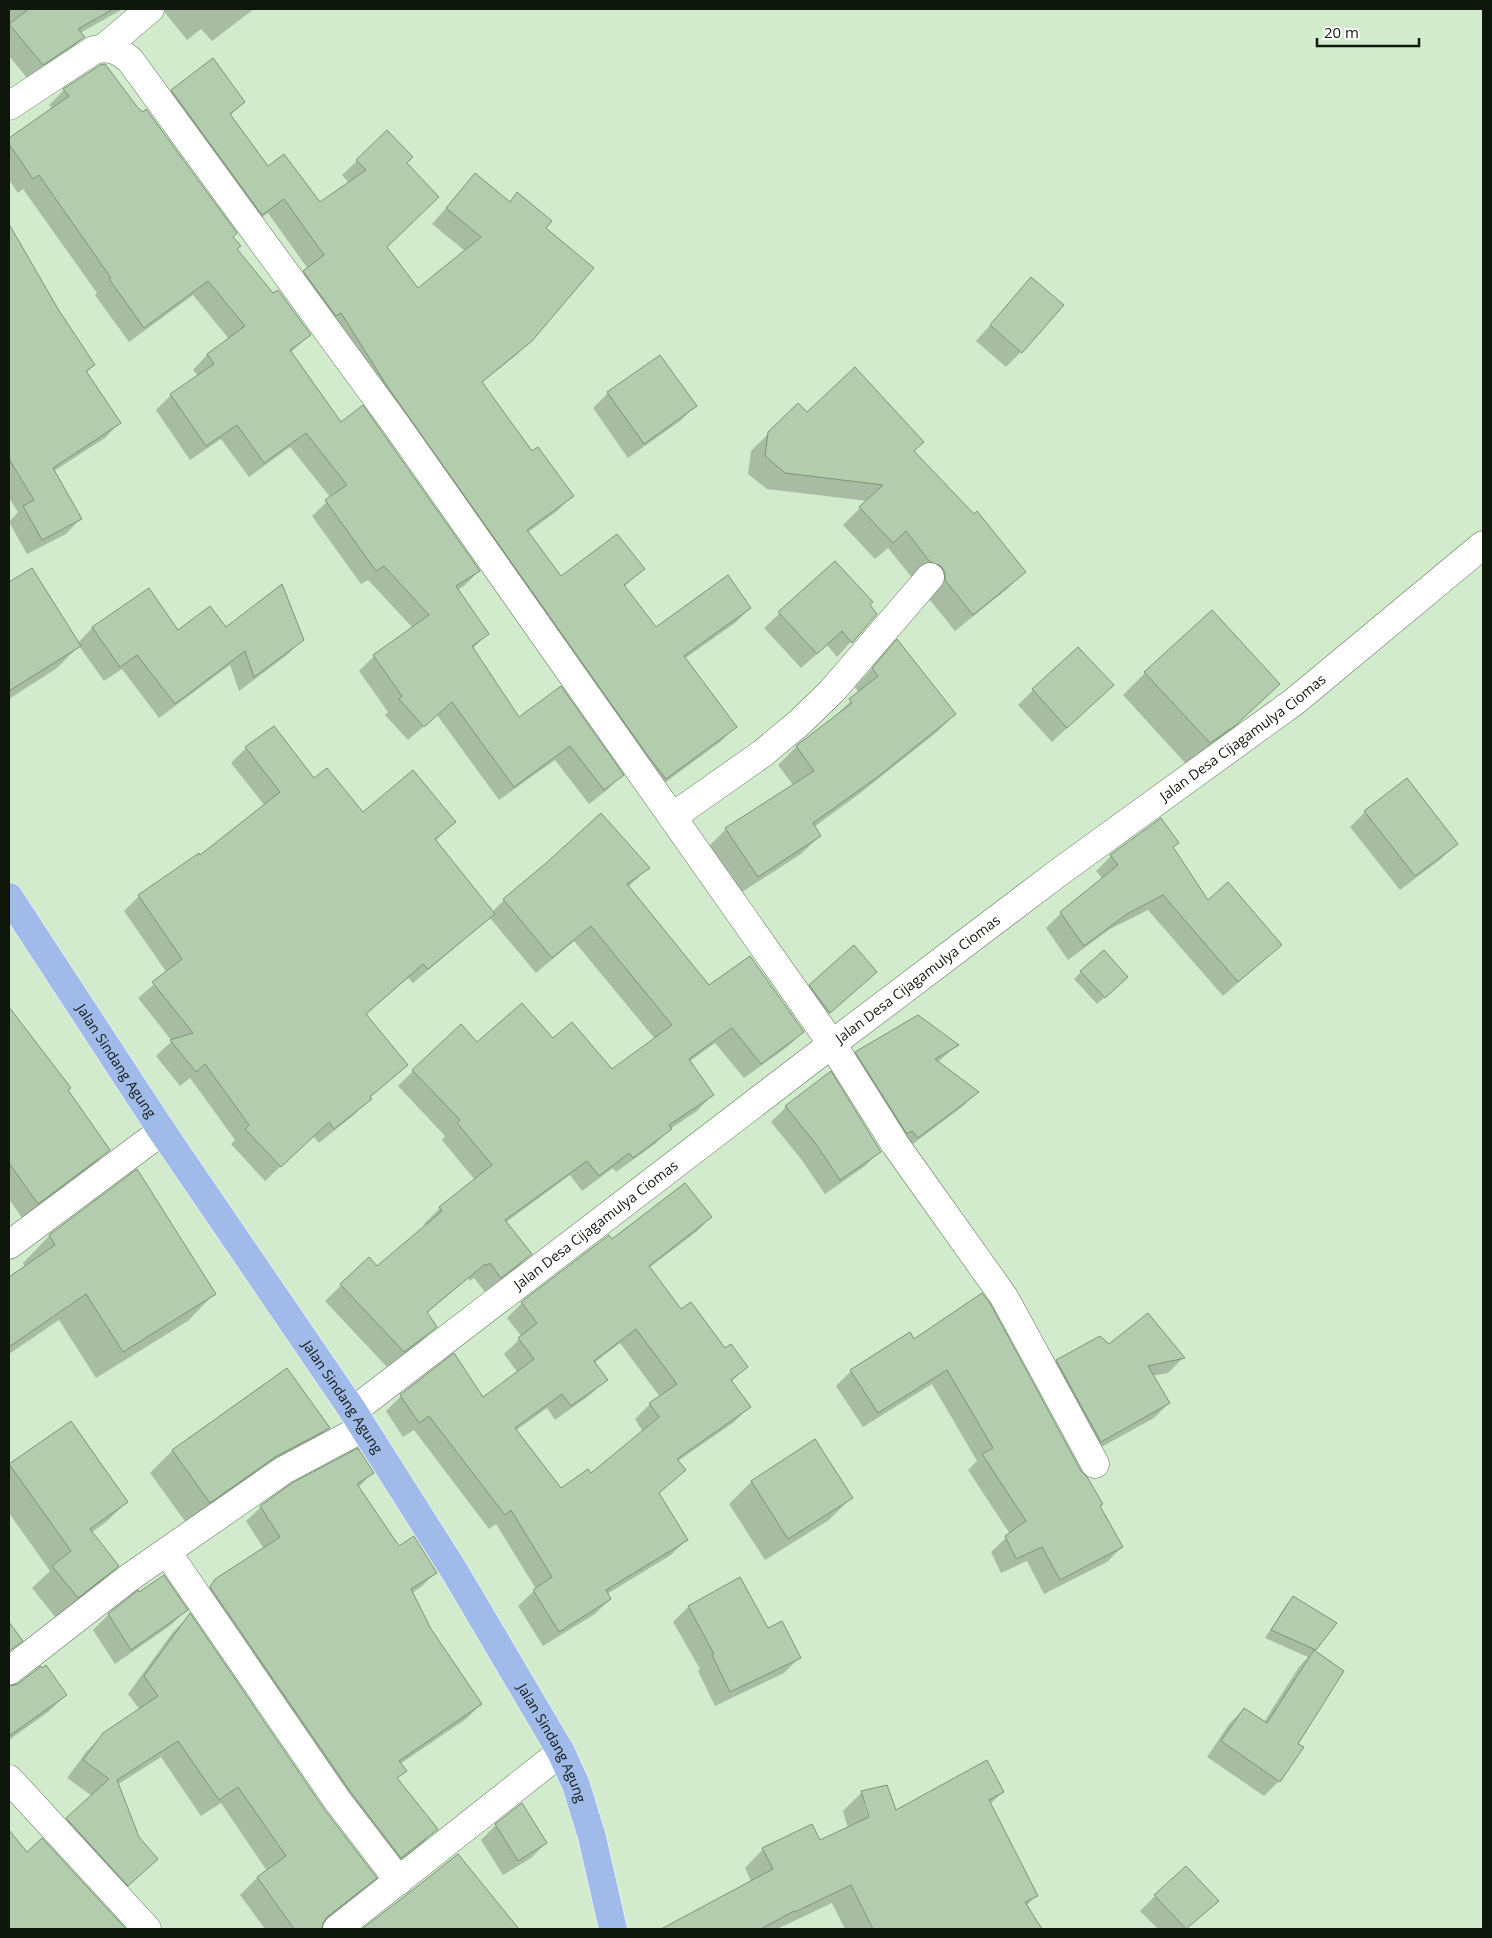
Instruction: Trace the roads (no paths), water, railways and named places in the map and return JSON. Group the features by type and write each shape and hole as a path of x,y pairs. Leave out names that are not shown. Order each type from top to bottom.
{"main road":[{"name":"Jalan Sindang Agung","path":"9,897 162,1131 358,1420 455,1572 561,1752 576,1785 592,1837 613,1929"}],"street":[{"path":"105,47 150,9"},
{"path":"9,106 94,50 105,47 114,48 122,53 136,68 397,426 610,732 832,1044 894,1144 1004,1298 1095,1464"},
{"name":"Jalan Desa Cijagamulya Ciomas","path":"9,1671 130,1577 358,1420 832,1044 1058,873 1295,700 1483,545"},
{"path":"672,817 763,753 799,723 832,691 930,577"},
{"path":"9,1245 162,1131"},
{"path":"167,1552 331,1792 399,1880"},
{"path":"337,1929 561,1752"},
{"path":"9,1779 147,1929"}]}
